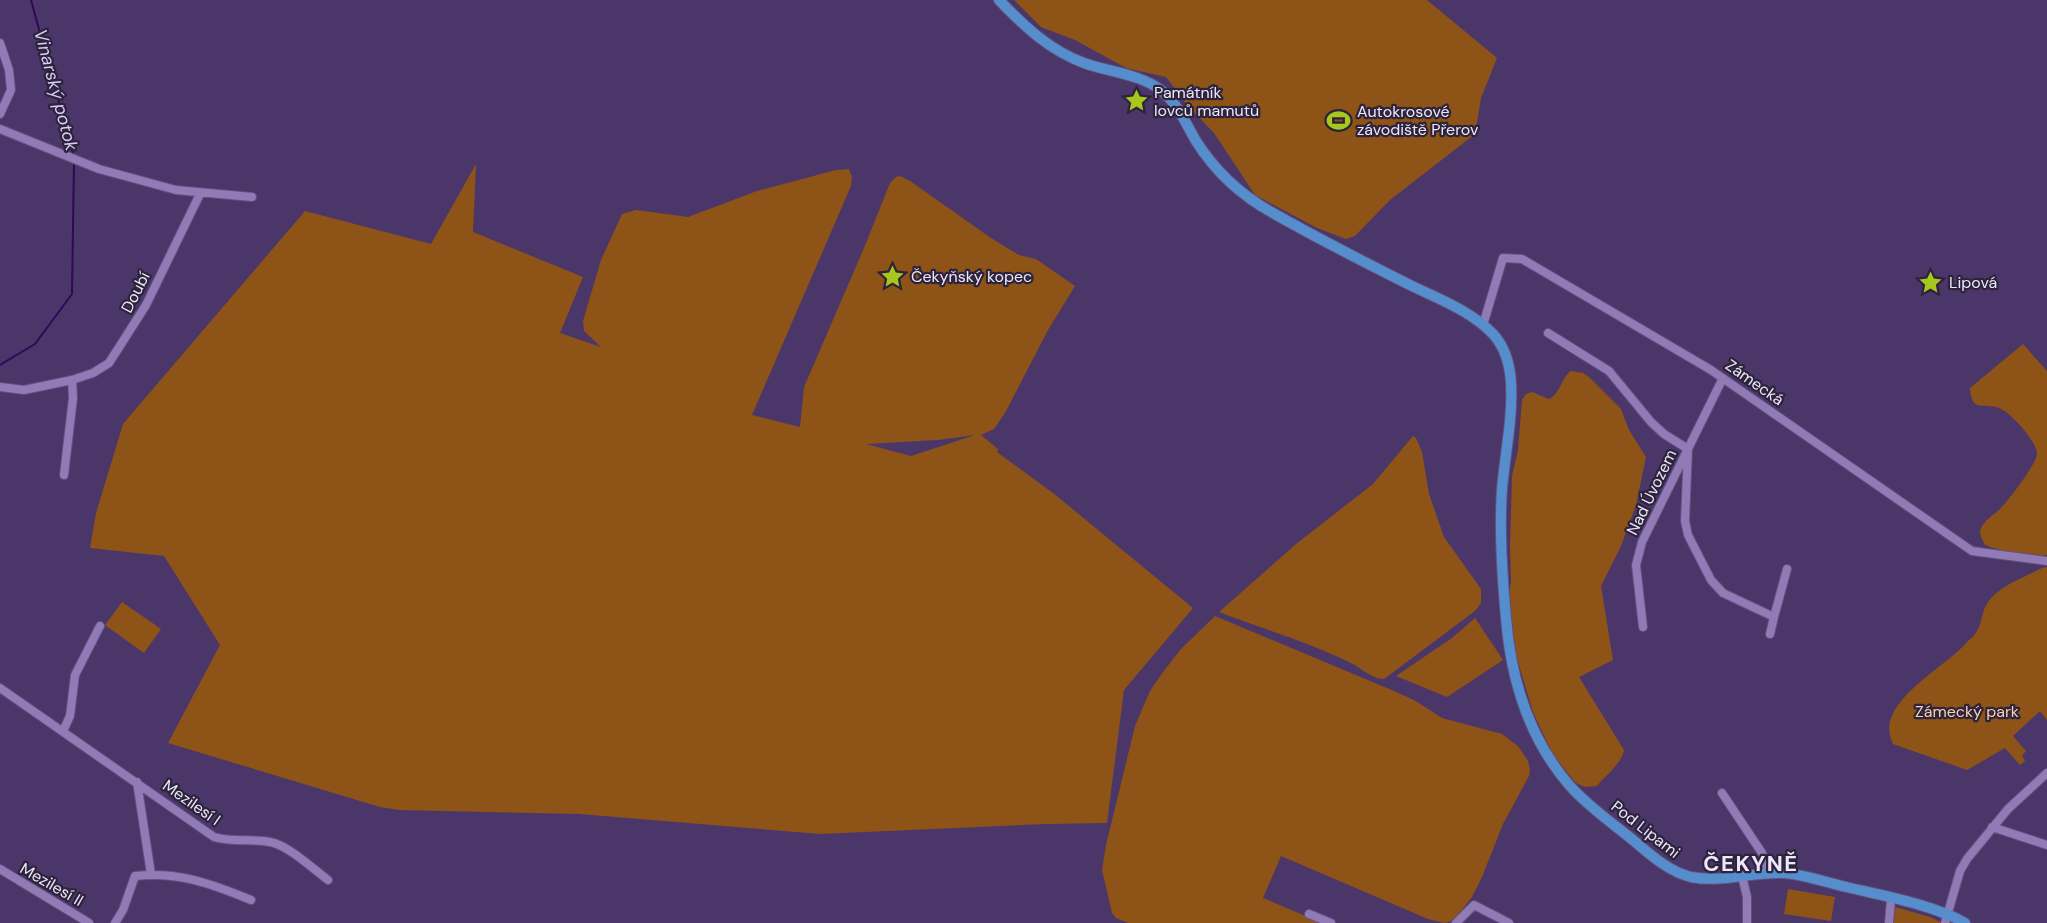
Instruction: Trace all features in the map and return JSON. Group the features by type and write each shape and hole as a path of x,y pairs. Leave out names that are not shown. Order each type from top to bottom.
{"main road":[{"name":"Pod Lipami","path":"999,0 1031,31 1063,54 1093,66 1138,78 1158,87 1172,101 1213,165 1257,204 1456,308 1483,325 1496,337 1502,347 1511,378 1501,518 1507,635 1516,680 1526,711 1538,739 1572,787 1663,864 1695,878 1769,873 1793,874 1891,898 1946,919 1965,923"}],"street":[{"path":"0,43 9,70 11,90 0,114"},
{"path":"0,129 99,169 176,190 252,198"},
{"name":"Doubí","path":"0,387 24,390 72,380 104,368 126,339 146,305 200,194"},
{"name":"Zámecká","path":"1483,325 1503,258 1522,259 1723,378 1972,551 2047,561"},
{"path":"1548,333 1609,371 1651,422 1664,434 1688,449 1685,520 1688,535 1711,580 1723,593 1774,617"},
{"name":"Nad Úvozem","path":"1642,627 1636,565 1642,542 1723,378"},
{"path":"64,475 74,398 72,380"},
{"path":"1770,634 1787,569"},
{"path":"63,731 70,716 75,675 100,626"},
{"name":"Mezilesí I","path":"0,688 214,837 227,841 273,842 328,880"},
{"path":"1946,919 1963,865 1992,826 2047,773"},
{"name":"Mezilesí I","path":"137,782 151,874"},
{"path":"1722,793 1762,853 1769,873"},
{"path":"1992,826 2047,845"},
{"name":"Mezilesí II","path":"0,869 89,923"},
{"path":"115,923 123,910 135,876 151,874 191,878 210,883 250,900"},
{"path":"1742,876 1747,897 1748,923"},
{"path":"1889,923 1891,898"},
{"path":"1456,923 1474,904 1509,923"},
{"path":"1310,914 1331,923"}],"green space":[{"name":"Autokrosové závodiště Přerov","path":"1014,0 1427,0 1497,58 1481,98 1475,134 1390,200 1355,236 1346,239 1317,228 1255,195 1214,133 1188,106 1166,77 1126,68 1075,40 1041,27"},
{"path":"476,164 473,232 583,277 560,333 601,347 584,331 583,321 601,260 622,214 636,210 688,217 757,191 836,170 849,169 852,177 851,186 752,415 800,427 804,387 890,183 896,177 900,176 910,181 991,238 1019,255 1036,259 1075,286 1048,330 1005,413 994,429 981,435 998,449 997,452 1053,493 1193,608 1124,690 1107,823 820,834 579,814 399,810 380,807 168,743 220,645 164,556 90,548 96,513 123,424 305,211 431,244","holes":["975,435 911,456 866,444 938,440"]},
{"path":"2023,344 2047,371 2047,555 2015,553 1993,548 1985,545 1980,534 1983,525 2005,504 2022,481 2037,454 2033,442 2016,421 1999,408 1976,404 1971,396 1970,388"},
{"path":"1571,371 1583,373 1589,377 1621,409 1629,430 1646,457 1636,505 1621,546 1601,586 1613,660 1579,677 1624,750 1617,764 1597,786 1585,787 1576,783 1553,755 1533,712 1516,655 1509,598 1512,476 1518,450 1522,400 1526,394 1532,392 1549,399 1553,397"},
{"path":"1413,436 1422,452 1429,494 1444,537 1481,589 1481,603 1475,611 1384,679 1371,675 1319,649 1219,612 1296,544 1373,484"},
{"name":"Zámecký park","path":"2047,567 2047,720 2040,711 2013,736 2026,751 2022,756 2025,761 2020,765 2005,748 1967,770 1893,744 1889,729 1893,714 1914,687 1974,635 1987,604 1994,595 2011,583"},
{"path":"122,602 161,629 144,653 105,625"},
{"path":"1215,616 1394,691 1414,700 1442,718 1502,734 1518,746 1528,761 1529,776 1503,824 1472,897 1453,921 1444,923 1428,919 1281,856 1263,898 1322,923 1128,923 1116,918 1112,913 1102,870 1135,726 1150,691 1163,672 1180,650"},
{"path":"1475,618 1503,660 1447,697 1396,676 1452,638"},
{"path":"1788,889 1835,897 1831,921 1784,914"},
{"path":"1895,907 1930,917 1942,923 1893,923"}],"waterway":[{"name":"Vinarský potok","path":"31,0 74,157"},
{"name":"Vinarský potok","path":"0,365 35,344 72,294 74,162"}],"place":[{"name":"Památník lovců mamutů","path":"1136,101"},
{"name":"Autokrosové závodiště Přerov","path":"1339,120"},
{"name":"Čekyňský kopec","path":"893,276"},
{"name":"Lipová","path":"1931,282"}],"district":[{"name":"ČEKYNĚ","path":"1751,863"}]}
